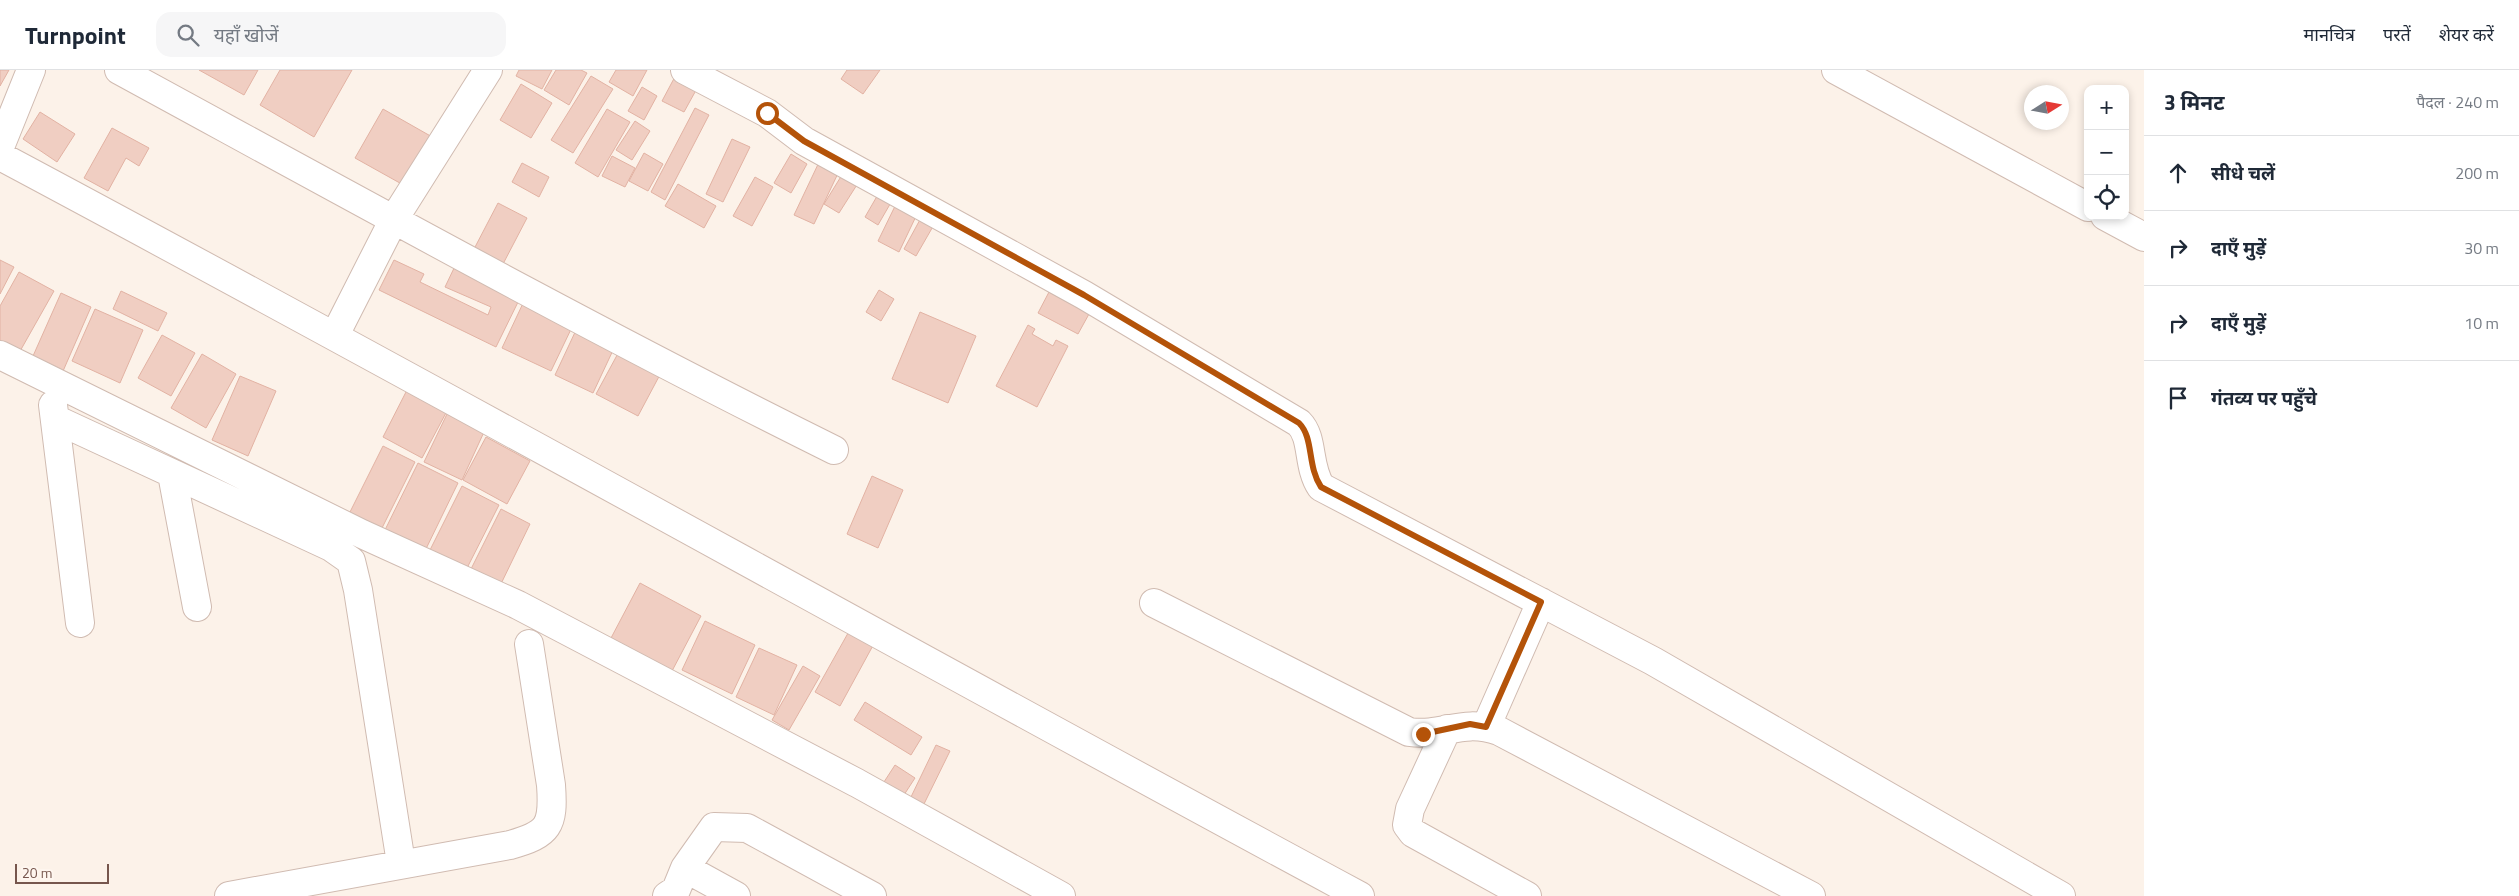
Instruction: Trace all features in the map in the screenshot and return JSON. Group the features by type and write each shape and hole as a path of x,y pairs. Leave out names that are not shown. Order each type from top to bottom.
{"street":[{"path":"0,147 31,70"},
{"path":"119,70 747,407 834,450"},
{"path":"335,335 394,219 488,70"},
{"path":"685,70 767,113 804,141 1084,295 1299,423 1306,430 1314,477 1321,487 1653,660 2061,896"},
{"path":"1836,70 2084,205"},
{"path":"0,156 335,335 532,445 1360,896"},
{"path":"2112,220 2144,237"},
{"path":"0,355 362,534 527,610 849,778 1061,896"},
{"path":"80,623 54,412 172,474 330,547 351,561 358,590 402,863"},
{"path":"172,474 197,607"},
{"path":"1486,727 1541,602"},
{"path":"1154,603 1409,732 1423,734 1470,724 1486,727 1508,736 1811,896"},
{"path":"229,896 402,863 510,845 532,839 546,830 553,809 551,785 529,644"},
{"path":"1447,729 1410,809 1407,825 1412,833 1526,896"},
{"path":"667,896 676,890 685,868 714,828 747,828 872,896"},
{"path":"685,868 736,896"}],"building":[{"path":"0,70 9,70 0,86"},
{"path":"199,70 258,70 244,95"},
{"path":"280,70 352,70 314,137 260,105"},
{"path":"519,70 552,70 542,89 516,76"},
{"path":"556,70 581,70 587,73 569,105 544,90"},
{"path":"616,70 647,70 633,96 609,82"},
{"path":"847,70 880,70 863,94 841,79"},
{"path":"678,71 700,83 684,112 662,101"},
{"path":"591,76 613,89 573,153 551,140"},
{"path":"521,84 552,103 531,138 500,120"},
{"path":"642,87 657,96 644,120 628,111"},
{"path":"695,108 709,115 665,200 651,192"},
{"path":"383,109 434,138 407,187 355,158"},
{"path":"607,109 630,122 598,177 575,163"},
{"path":"40,112 75,134 57,162 23,139"},
{"path":"635,121 650,131 632,160 616,150"},
{"path":"112,128 149,148 139,166 126,158 108,191 84,178"},
{"path":"732,139 750,147 723,202 706,194"},
{"path":"644,153 663,164 648,191 629,181"},
{"path":"791,154 807,164 791,193 774,183"},
{"path":"612,156 635,168 625,187 602,176"},
{"path":"821,158 841,167 814,224 794,215"},
{"path":"522,163 549,177 539,197 512,182"},
{"path":"845,170 860,180 839,213 824,204"},
{"path":"755,177 773,187 752,226 733,216"},
{"path":"678,184 716,206 704,228 665,206"},
{"path":"880,191 893,199 878,225 865,217"},
{"path":"898,200 919,210 899,252 878,241"},
{"path":"498,203 527,218 503,264 474,249"},
{"path":"922,216 935,223 916,256 904,249"},
{"path":"0,260 14,267 0,294"},
{"path":"394,260 424,274 420,282 488,315 491,307 445,287 456,264 521,296 496,347 379,290"},
{"path":"19,272 54,291 19,353 0,343 0,306"},
{"path":"879,290 894,299 881,321 866,312"},
{"path":"121,291 167,313 158,331 113,309"},
{"path":"1049,292 1089,314 1078,334 1038,313"},
{"path":"61,293 91,307 60,378 29,365"},
{"path":"525,299 574,323 551,371 502,348"},
{"path":"95,309 143,330 120,383 72,361"},
{"path":"920,312 976,336 948,403 892,379"},
{"path":"1028,325 1035,329 1032,334 1053,346 1056,340 1068,346 1037,407 996,386"},
{"path":"577,328 615,346 593,393 555,375"},
{"path":"162,335 195,353 171,396 138,378"},
{"path":"622,346 663,369 638,416 596,394"},
{"path":"202,354 236,374 206,428 171,408"},
{"path":"240,376 276,391 248,456 212,440"},
{"path":"407,390 447,411 422,458 383,437"},
{"path":"447,414 484,432 462,480 424,462"},
{"path":"486,437 530,461 507,504 463,480"},
{"path":"383,446 415,462 379,534 347,518"},
{"path":"418,463 458,483 423,555 383,534"},
{"path":"872,476 903,490 878,548 847,534"},
{"path":"462,486 499,505 465,572 428,554"},
{"path":"501,509 530,524 498,590 468,575"},
{"path":"640,583 701,616 672,671 611,638"},
{"path":"705,621 755,645 732,694 682,670"},
{"path":"852,626 876,640 840,706 815,692"},
{"path":"759,648 797,665 774,715 736,697"},
{"path":"803,666 820,676 789,730 772,720"},
{"path":"865,702 922,737 911,755 854,720"},
{"path":"936,745 950,751 923,806 910,799"},
{"path":"895,765 915,778 902,798 882,785"}],"route":[{"path":"767,113 804,141 1084,295 1299,423 1306,430 1314,477 1321,487 1541,602 1486,727 1470,724 1423,734"}]}
